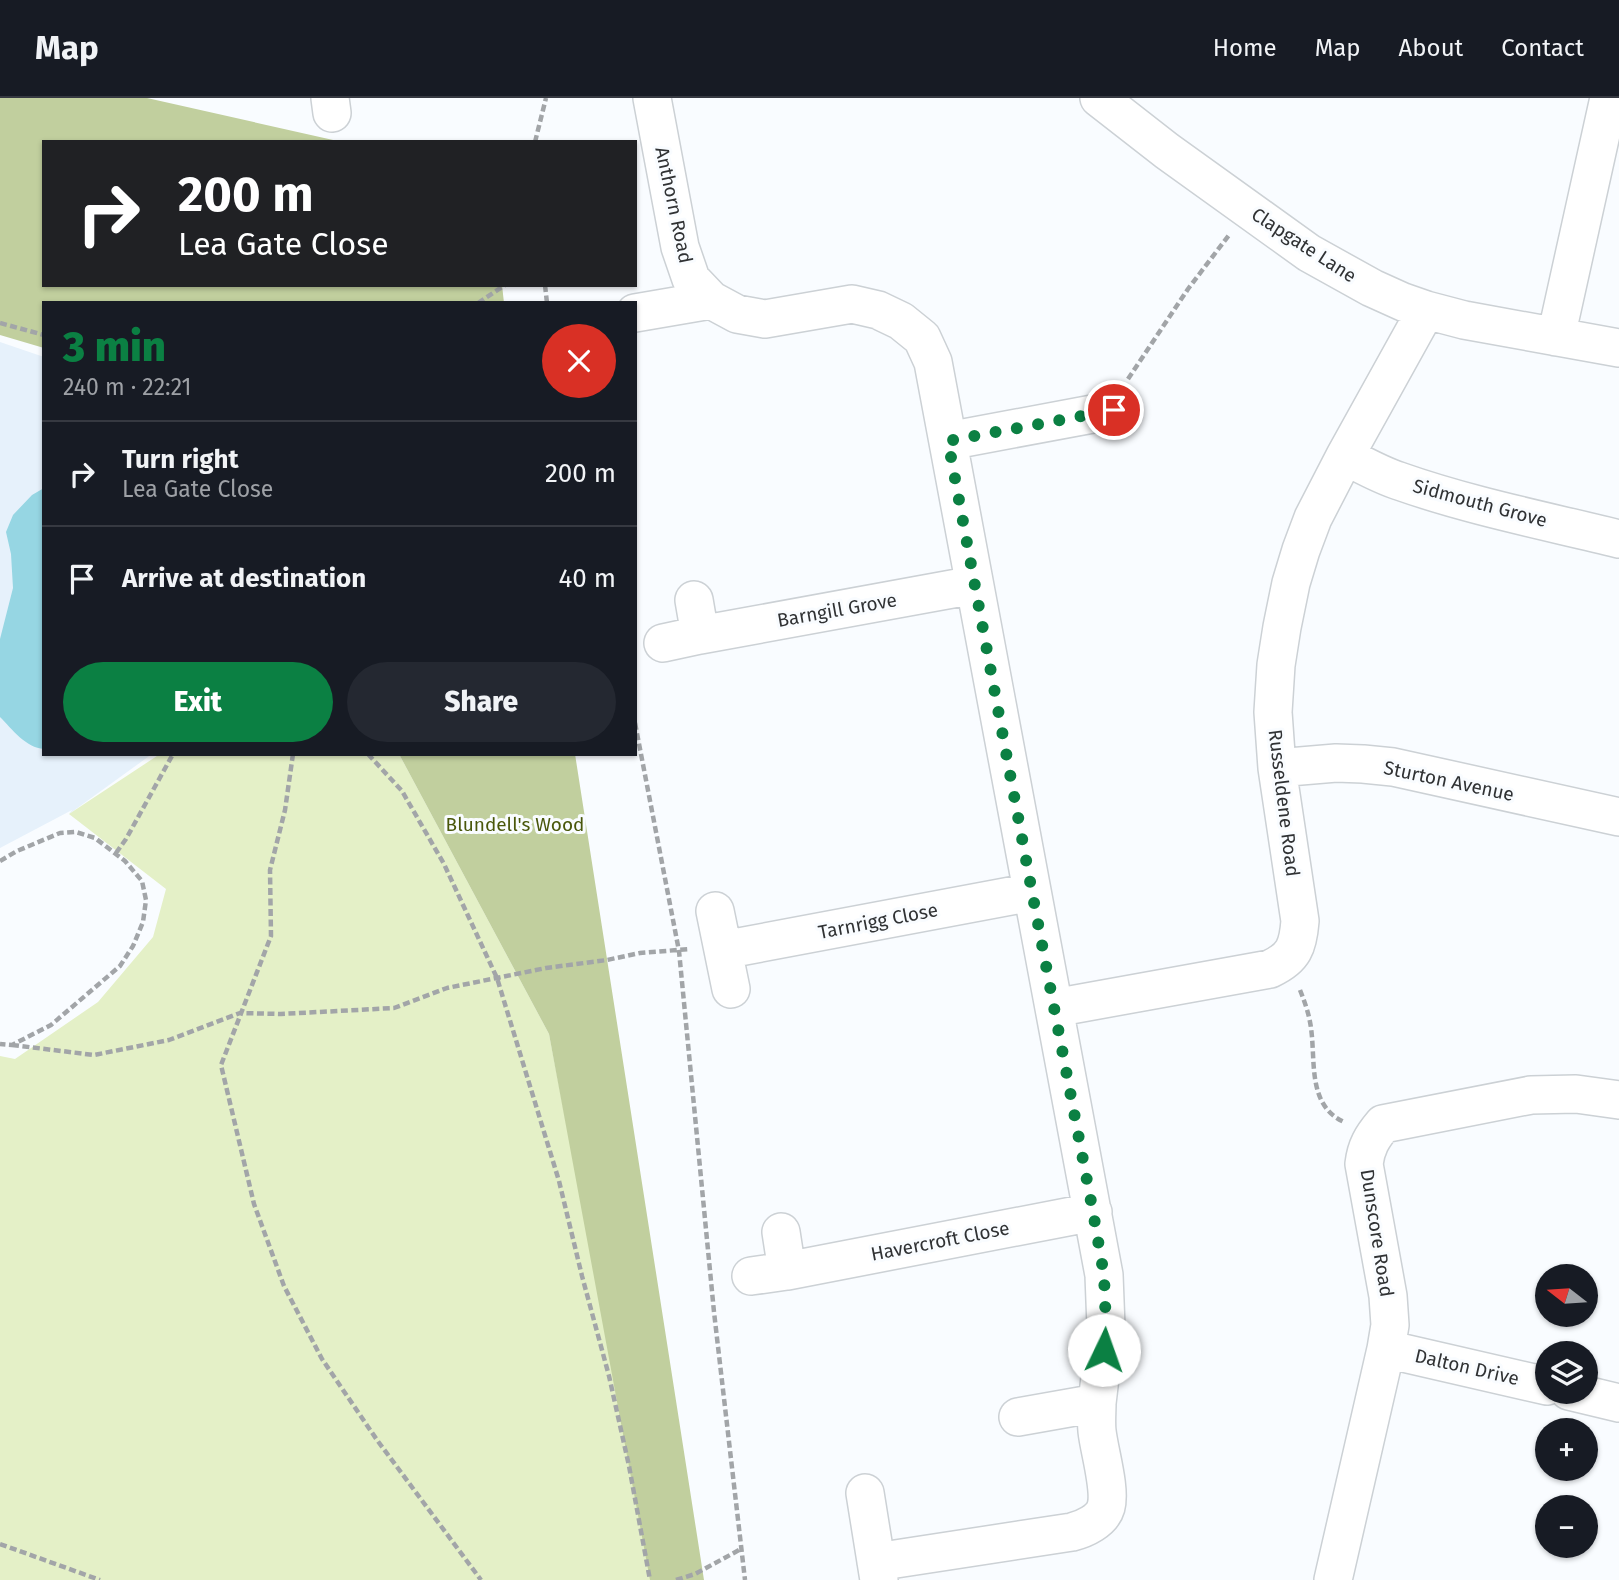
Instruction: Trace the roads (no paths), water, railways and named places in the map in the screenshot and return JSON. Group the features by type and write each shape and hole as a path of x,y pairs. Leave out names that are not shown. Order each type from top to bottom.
{"street":[{"name":"Anthorn Road","path":"652,98 680,247 691,279 711,300 737,314 765,319 852,304 878,310 901,321 922,338 933,362 1104,1275 1106,1327 1097,1403 1097,1430 1106,1487 1106,1507 1101,1516 1082,1529 1072,1532 877,1571"},
{"name":"Clapgate Lane","path":"1099,98 1167,151 1309,253 1392,298 1464,320 1619,348"},
{"path":"1556,337 1609,98"},
{"path":"637,313 711,300"},
{"name":"Russeldene Road","path":"1054,1008 1270,969 1283,963 1294,951 1300,921 1277,768 1273,712 1276,665 1291,583 1313,518 1426,310"},
{"path":"948,441 1096,421"},
{"name":"Sidmouth Grove","path":"1345,456 1397,481 1487,507 1619,539"},
{"name":"Barngill Grove","path":"663,643 697,617 974,585"},
{"name":"Sturton Avenue","path":"1277,768 1336,763 1392,767 1619,817"},
{"name":"Tarnrigg Close","path":"723,950 1032,892"},
{"path":"715,911 731,989"},
{"name":"Dunscore Road","path":"1333,1580 1387,1349 1390,1325 1388,1296 1364,1164 1366,1149 1373,1135 1383,1124 1531,1095 1576,1094 1619,1100"},
{"name":"Havercroft Close","path":"751,1276 1093,1212"},
{"path":"781,1232 788,1271"},
{"name":"Dalton Drive","path":"1387,1349 1535,1383"},
{"path":"1598,1398 1619,1403"},
{"path":"1018,1417 1097,1403"},
{"path":"865,1493 877,1571"}],"water":[{"path":"42,489 42,749 25,742 0,717 0,639 13,588 11,554 6,532 13,515 32,495"}],"park label":[{"name":"Blundell's Wood","path":"515,824"}]}
